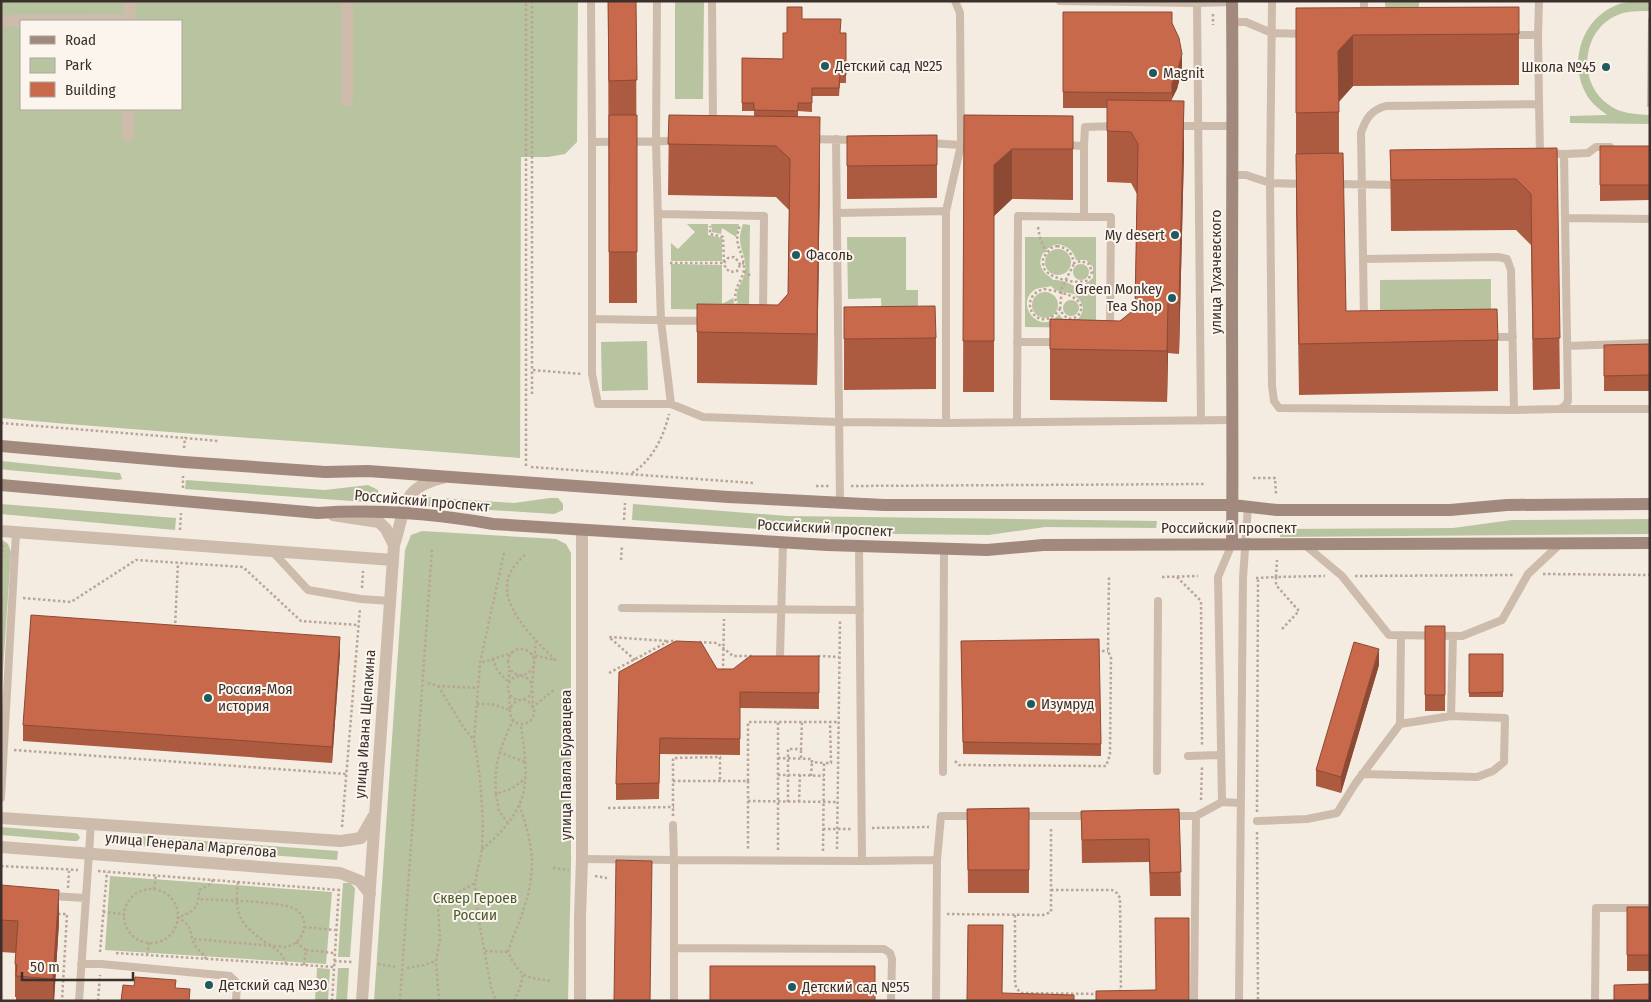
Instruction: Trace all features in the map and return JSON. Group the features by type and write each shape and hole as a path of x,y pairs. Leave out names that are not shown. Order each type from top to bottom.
{"main road":[{"name":"улица Тухачевского","path":"1232,2 1232,544"},
{"name":"Российский проспект","path":"1,446 325,472 368,471 728,497 884,505 1233,505 1277,510 1450,510 1507,505 1650,504"},
{"name":"Российский проспект","path":"1,485 182,502 318,512 353,510 460,518 493,524 784,543 859,546 987,550 1043,545 1650,543"}],"street":[{"path":"129,20 130,1"},
{"path":"347,101 348,1"},
{"path":"1,21 20,21"},
{"path":"128,110 128,136"},
{"name":"улица Ивана Щепакина","path":"362,1001 394,545 402,514 411,492 428,481 446,477"},
{"path":"318,512 379,522 394,545"},
{"name":"улица Павла Буравцева","path":"580,1001 582,530"},
{"path":"2,536 16,533 393,560"},
{"path":"1,818 341,841 361,838 374,815"},
{"name":"улица Генерала Маргелова","path":"1,847 340,873 360,881 370,894"}],"lane":[{"path":"591,1 592,374 598,404 671,404 703,417 838,422 946,424 1232,420"},
{"path":"656,1 656,142 661,320 671,404"},
{"path":"712,1 713,131"},
{"path":"946,424 946,211 961,145 960,13 955,1"},
{"path":"1060,1 1232,2"},
{"path":"1272,1 1270,183 1272,386 1274,401 1279,408 1650,409"},
{"path":"1364,1 1364,27"},
{"path":"1539,1 1541,157 1588,153 1596,147 1614,147"},
{"path":"1198,3 1201,421"},
{"path":"1232,22 1246,22 1272,33 1309,34"},
{"path":"1500,35 1538,35"},
{"path":"1364,331 1361,185 1362,132 1370,113 1386,106 1539,104"},
{"path":"1084,217 1085,127 1122,126"},
{"path":"1169,126 1232,126"},
{"path":"798,139 865,140"},
{"path":"836,139 840,503"},
{"path":"592,142 684,141"},
{"path":"922,143 979,145"},
{"path":"1054,145 1084,146"},
{"path":"1560,409 1566,406 1568,401 1564,154"},
{"path":"1232,176 1246,175 1270,183 1316,184"},
{"path":"1325,184 1409,184"},
{"path":"837,213 946,211"},
{"path":"659,214 764,216 763,322"},
{"path":"1017,422 1018,216 1111,217 1110,333"},
{"path":"1565,218 1650,219"},
{"path":"1363,259 1498,257 1507,260 1511,270 1514,410"},
{"path":"592,319 710,321"},
{"path":"936,336 946,336"},
{"path":"838,337 848,337"},
{"path":"1485,337 1513,337"},
{"path":"1018,342 1064,342"},
{"path":"1567,346 1650,343"},
{"path":"1239,1001 1243,578 1248,506"},
{"path":"1,798 16,533"},
{"path":"780,656 784,543"},
{"path":"1304,543 1342,576 1389,635 1462,636 1502,620 1528,574 1561,543"},
{"path":"1222,802 1218,577 1232,544"},
{"path":"859,546 862,861"},
{"path":"943,772 944,548"},
{"path":"272,551 308,590 361,599 390,601"},
{"path":"1157,771 1158,601"},
{"path":"622,608 860,610"},
{"path":"1257,822 1307,819 1337,813 1362,774 1400,724 1401,635"},
{"path":"1451,716 1452,636"},
{"path":"1362,774 1477,777 1492,771 1504,762 1504,718 1451,716 1400,724"},
{"path":"1188,756 1221,755"},
{"path":"1167,816 1196,816 1222,802 1241,803"},
{"path":"936,1001 937,860 941,816 990,816"},
{"path":"1010,816 1098,816"},
{"path":"1194,1001 1196,816"},
{"path":"79,1001 91,823"},
{"path":"674,825 674,1001"},
{"path":"582,859 937,860"},
{"path":"39,895 86,898"},
{"path":"1595,1001 1596,908 1650,908"},
{"path":"674,948 884,949 890,953 892,959 891,1001"},
{"path":"81,964 101,964 230,976 237,983 236,1001"}],"path":[{"path":"526,1 526,466"},
{"path":"532,1 532,394"},
{"path":"710,215 710,234 723,236 726,269 731,272 737,271 744,263"},
{"path":"738,309 735,292 743,274 744,263 738,247 737,237 746,215"},
{"path":"1038,216 1040,238 1046,252"},
{"path":"1060,310 1069,319 1079,315 1081,309 1078,301 1070,296 1061,293 1044,289 1033,295 1030,301 1029,307 1036,318 1049,320 1054,317 1060,310 1061,293 1062,287 1066,280 1074,263 1069,250 1064,247 1057,246 1051,248 1043,258 1045,270 1051,275 1066,280 1076,283 1084,282 1091,277 1089,264 1074,263"},
{"path":"724,263 728,258 734,257 740,266"},
{"path":"659,262 724,263"},
{"path":"1079,315 1082,319"},
{"path":"532,370 592,374"},
{"path":"631,474 639,469 649,458 665,432 671,404"},
{"path":"1,423 218,441"},
{"path":"175,632 185,438"},
{"path":"531,467 757,483"},
{"path":"1254,478 1276,478 1276,495"},
{"path":"1162,484 1162,489"},
{"path":"812,486 1204,484"},
{"path":"1,567 2,536"},
{"path":"400,1001 432,549"},
{"path":"496,1001 491,987 484,951 475,883 482,848 483,823 480,778 474,740 480,663 504,553"},
{"path":"480,663 522,649 534,655 555,660 515,615 507,592 508,578 512,569 525,554"},
{"path":"13,596 71,602 136,560 243,567 302,621 358,625"},
{"path":"1277,560 1276,585 1299,611 1282,628"},
{"path":"362,590 363,565"},
{"path":"1258,1001 1257,578 1528,574 1650,575"},
{"path":"1162,577 1198,576"},
{"path":"954,760 959,765 1106,766 1110,755 1112,658 1108,651 1108,577"},
{"path":"1177,577 1202,601 1203,796 1196,816"},
{"path":"341,841 361,605"},
{"path":"722,675 724,609"},
{"path":"837,851 840,610"},
{"path":"635,660 609,637 679,642"},
{"path":"510,710 514,703 528,698 531,693 536,639"},
{"path":"608,673 669,641"},
{"path":"698,642 716,643 733,656 780,656"},
{"path":"1089,652 1108,651"},
{"path":"508,823 499,811 495,774 499,752 513,720 510,710 508,660 512,653"},
{"path":"509,683 515,677 526,675 531,671 534,655"},
{"path":"810,656 839,657"},
{"path":"495,658 493,660 497,670 509,683"},
{"path":"509,669 530,681 534,707 534,717 531,721 522,724 513,720"},
{"path":"428,683 438,686 478,688"},
{"path":"438,686 464,728 474,740"},
{"path":"509,690 513,698 530,703 534,707"},
{"path":"534,707 554,690"},
{"path":"477,704 491,704 510,710"},
{"path":"748,860 748,722 839,722"},
{"path":"778,722 778,850"},
{"path":"801,758 802,722"},
{"path":"812,762 830,763 830,722"},
{"path":"482,848 508,823 522,798 526,779 522,724"},
{"path":"788,802 788,749 802,749"},
{"path":"14,750 346,774"},
{"path":"499,752 525,762"},
{"path":"674,825 673,758 720,757 720,781"},
{"path":"778,758 812,758 812,776"},
{"path":"823,850 824,763"},
{"path":"778,775 824,776"},
{"path":"799,802 800,775"},
{"path":"496,794 511,789 526,779"},
{"path":"673,781 748,781"},
{"path":"748,801 838,802"},
{"path":"519,805 532,850 532,866 524,908 508,952 523,975 532,979 553,982"},
{"path":"608,808 674,807"},
{"path":"867,828 944,827 940,827"},
{"path":"938,914 1047,915 1051,912 1051,827"},
{"path":"823,829 857,828"},
{"path":"1,866 88,870 339,890"},
{"path":"553,868 570,870"},
{"path":"98,1001 107,872"},
{"path":"332,1001 340,873"},
{"path":"154,889 156,875"},
{"path":"594,875 607,878"},
{"path":"178,917 189,914 193,910 198,899 199,890 209,885 213,880"},
{"path":"238,882 237,910 242,920 250,931 271,945 284,957 286,964"},
{"path":"439,1001 436,960 440,939 438,908 448,898 475,883"},
{"path":"145,889 154,889 168,895 174,901 178,917 177,924 169,936 163,940 149,943 141,941 129,932 124,914 131,898 145,889"},
{"path":"1051,890 1112,890 1117,893 1120,898 1121,990 1115,994"},
{"path":"194,939 286,947 292,946 304,932 302,915 295,908 236,900 198,899"},
{"path":"103,912 124,914"},
{"path":"57,914 67,914 62,1001"},
{"path":"1015,915 1015,984 1021,993 1105,994"},
{"path":"178,917 187,924 195,945 204,954 206,959"},
{"path":"304,927 336,930"},
{"path":"296,942 306,950 334,953"},
{"path":"147,955 149,943"},
{"path":"304,965 306,950"},
{"path":"484,951 508,952"},
{"path":"100,952 334,967"},
{"path":"407,968 424,965 436,960"},
{"path":"392,966 397,966"},
{"path":"514,1001 523,975"}],"green space":[{"path":"1,1 578,1 577,142 565,154 548,157 521,157 520,458 1,418"},
{"path":"675,1 704,1 703,99 675,99"},
{"path":"1385,1 1419,1 1419,9 1386,23"},
{"path":"1650,1 1650,11 1623,13 1609,19 1599,29 1592,41 1588,55 1588,69 1591,83 1598,95 1609,105 1623,112 1650,115 1650,124 1570,123 1570,116 1607,115 1590,100 1583,87 1579,73 1578,59 1586,32 1595,20 1619,4"},
{"path":"1648,18 1650,18 1650,107 1647,107"},
{"path":"687,224 708,224 708,235 722,238 722,261 671,261 671,243 678,249 695,232"},
{"path":"711,224 739,224 736,237 722,228 721,234 712,232"},
{"path":"743,224 750,225 749,310 739,308 737,301 737,291 745,271 745,259 740,245"},
{"path":"847,237 906,237 906,290 918,290 918,321 882,321 881,298 848,299"},
{"path":"1025,237 1096,237 1096,328 1025,327","holes":["1057,244 1070,249 1076,260 1086,260 1093,267 1093,278 1080,285 1081,290 1060,280 1053,280 1041,268 1042,255 1048,248","1051,286 1055,290 1078,295 1075,296 1083,306 1079,318 1068,320 1063,319 1059,314 1052,320 1044,322 1032,316 1028,309 1029,295 1036,289"]},
{"path":"1058,249 1067,253 1071,262 1067,271 1058,275 1049,271 1045,262 1049,253"},
{"path":"671,264 722,265 722,304 733,298 736,310 671,309"},
{"path":"1078,264 1084,264 1089,269 1087,278 1078,280 1073,275 1073,269"},
{"path":"1491,279 1491,320 1380,321 1380,280"},
{"path":"1045,292 1054,296 1058,305 1054,314 1045,318 1036,314 1032,305 1036,296"},
{"path":"1068,300 1074,300 1079,305 1077,314 1068,316 1063,311 1063,305"},
{"path":"647,341 648,390 602,391 601,342"},
{"path":"1,461 120,473 122,479 1,469"},
{"path":"186,480 325,490 368,485 378,490 378,494 375,499 366,502 185,489"},
{"path":"426,497 514,503 558,498 563,504 563,510 554,514 428,506 424,503"},
{"path":"1,504 176,518 175,530 1,514"},
{"path":"633,504 787,516 1157,521 1156,528 1045,527 989,535 775,530 632,520"},
{"path":"1650,519 1650,534 1280,537 1280,529 1453,528 1512,520"},
{"name":"Сквер Героев России","path":"422,531 556,539 566,544 571,553 571,865 568,1001 374,1001 405,550 411,535"},
{"path":"1,539 8,544 11,552 1,700"},
{"path":"1,827 74,833 78,834 80,838 77,841 73,841 1,835"},
{"path":"111,834 338,852 337,860 111,844 106,839"},
{"path":"110,876 332,892 326,964 105,950"},
{"path":"343,883 350,883 355,888 350,957 338,957"},
{"path":"317,968 330,969 328,1001 315,1001"},
{"path":"338,968 349,968 347,1001 336,1001"}],"building":[{"path":"608,1 636,1 637,80 609,81"},
{"path":"787,7 802,7 802,19 841,19 840,33 846,33 846,75 840,75 839,88 812,88 812,103 798,103 798,111 754,110 754,103 742,103 742,58 783,59 783,33 787,33"},
{"path":"1519,7 1519,34 1353,35 1338,51 1339,112 1296,113 1296,8"},
{"path":"1063,12 1172,12 1172,23 1179,38 1182,54 1172,83 1172,93 1063,92"},
{"path":"1107,100 1184,101 1179,303 1168,302 1167,351 1050,349 1050,319 1120,321 1135,309 1138,144 1131,132 1107,131"},
{"path":"609,115 637,115 637,252 609,252"},
{"path":"669,115 820,117 817,334 697,332 697,304 778,305 788,294 790,159 776,146 668,144"},
{"path":"964,115 1073,116 1073,149 1012,149 994,165 994,341 963,341"},
{"path":"937,135 937,165 847,166 847,136"},
{"path":"1600,146 1650,146 1650,185 1600,185"},
{"path":"1557,148 1560,338 1533,339 1531,194 1516,179 1391,180 1390,150"},
{"path":"1343,153 1346,311 1497,309 1498,340 1299,344 1296,154"},
{"path":"935,306 936,338 844,339 844,307"},
{"path":"1650,344 1650,375 1604,376 1604,345"},
{"path":"31,615 340,637 332,747 23,725"},
{"path":"1425,626 1445,626 1445,695 1425,695"},
{"name":"Изумруд","path":"1099,639 1101,744 963,742 961,641"},
{"path":"676,641 701,642 717,669 733,669 750,656 819,656 819,693 740,692 740,739 660,738 659,783 616,784 619,672"},
{"path":"1354,642 1379,649 1341,777 1316,770"},
{"path":"1469,654 1503,654 1503,692 1469,693"},
{"path":"1029,808 1029,870 968,870 967,809"},
{"path":"1179,809 1181,872 1150,873 1149,839 1082,840 1081,811"},
{"path":"616,860 652,861 650,1001 614,1001"},
{"path":"1,885 59,890 53,979 16,976 18,921 1,920"},
{"path":"1627,907 1650,907 1650,955 1627,955"},
{"path":"1155,918 1189,918 1189,1001 1096,1001 1096,991 1156,990"},
{"path":"968,925 1003,925 1002,993 1074,995 1074,1001 967,1001"},
{"name":"Детский сад №55","path":"710,966 875,966 875,1001 710,1001"},
{"path":"135,977 176,980 175,988 190,989 189,1001 121,1001 123,985 134,986"},
{"path":"1650,984 1650,1001 1614,1001 1614,985"}],"place":[{"name":"Детский сад №25","path":"825,66"},
{"name":"Школа №45","path":"1606,67"},
{"name":"Magnit","path":"1153,73"},
{"name":"My desert","path":"1175,235"},
{"name":"Фасоль","path":"796,255"},
{"name":"Green Monkey Tea Shop","path":"1172,298"},
{"name":"Россия-Моя история","path":"208,698"},
{"name":"Изумруд","path":"1031,704"},
{"name":"Детский сад №30","path":"209,985"},
{"name":"Детский сад №55","path":"792,987"}]}
